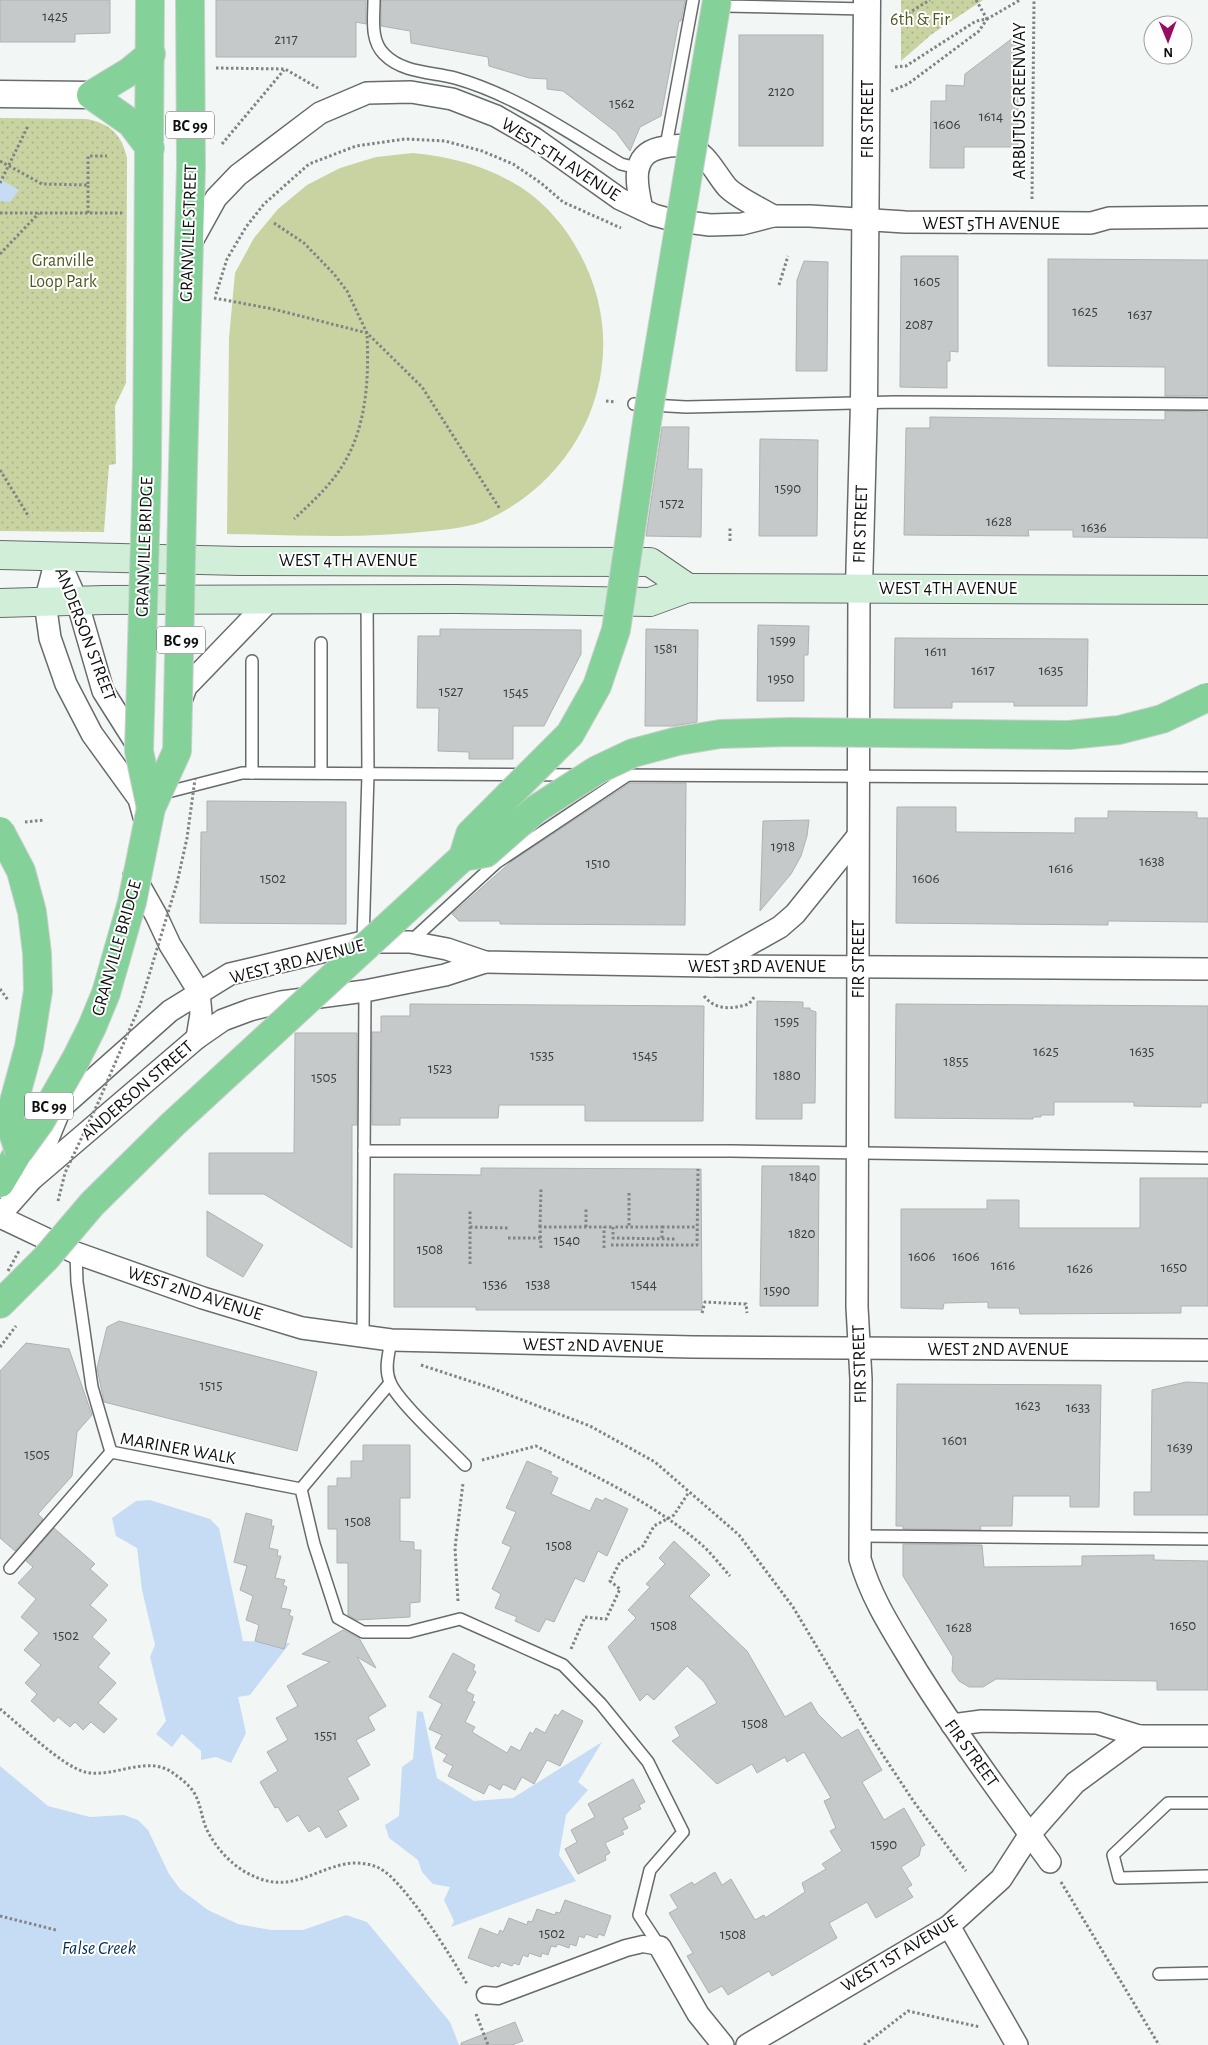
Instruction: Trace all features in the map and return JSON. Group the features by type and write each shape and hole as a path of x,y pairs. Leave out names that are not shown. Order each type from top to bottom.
{"highway":[{"name":"BC 99","path":"150,0 150,148"},
{"name":"GRANVILLE STREET","path":"183,466 187,250 191,167 190,0"},
{"path":"464,857 470,834 570,734 597,686 616,630 650,402 717,0"},
{"path":"150,148 131,123 91,95 130,72 151,54"},
{"name":"GRANVILLE BRIDGE","path":"150,148 147,465 139,751 150,801"},
{"name":"GRANVILLE BRIDGE","path":"0,1183 19,1151 40,1122 76,1059 106,993 132,902 150,801 177,750 181,640 183,466"},
{"path":"9,1314 46,1258 92,1204 173,1124 464,857 486,852 536,809 597,770 633,753 678,741 720,734 791,732 1070,734 1119,730 1162,719 1208,697"},
{"path":"0,830 21,871 32,912 37,953 38,991 29,1047 10,1120 19,1151"}],"main road":[{"name":"WEST 4TH AVENUE","path":"0,555 240,561 650,562 688,588"},
{"name":"WEST 4TH AVENUE","path":"0,603 367,600 650,602 688,588 859,587 1208,590"}],"street":[{"name":"FIR STREET","path":"867,5 864,403 859,587 857,777 858,1348 861,1379 860,1559 867,1583 878,1608 952,1726 1050,1862"},
{"name":"WEST 5TH AVENUE","path":"187,250 216,198 238,175 320,113 367,93 412,92 452,99 496,116 534,138 620,198 642,209 672,220 710,225 742,224 773,216 866,218 905,222 1091,223 1109,218 1208,218"},
{"path":"0,94 91,95"},
{"name":"WEST 5TH AVENUE","path":"642,209 636,186 637,168 644,157 654,149 666,146"},
{"path":"666,146 687,146 708,160 728,188 773,216"},
{"name":"ANDERSON STREET","path":"57,556 77,601 103,691 145,758 150,801"},
{"name":"ANDERSON STREET","path":"57,556 45,602 50,638 66,684 92,734 139,799 150,801"},
{"name":"ANDERSON STREET","path":"30,1180 62,1108 98,978 134,876 150,801 186,687 268,601"},
{"path":"711,966 780,927 790,918 857,836"},
{"name":"ANDERSON STREET","path":"0,1216 30,1180 197,1038 201,1014 199,992 170,945 134,876"},
{"name":"WEST 3RD AVENUE","path":"62,1108 170,1011 230,974 363,942 410,942 447,949 485,962 711,966 1208,969"},
{"name":"WEST 3RD AVENUE","path":"197,1038 223,1020 250,1010 282,1002 365,991 445,975 485,962"},
{"name":"WEST 2ND AVENUE","path":"0,1216 76,1253 203,1298 302,1328 391,1340 693,1347 1208,1350"},
{"path":"952,1726 982,1721 1098,1723 1139,1736 1208,1736"},
{"name":"WEST 1ST AVENUE","path":"747,2045 950,1926 1001,1879 1030,1834 1074,1783 1139,1736"},
{"path":"950,1926 1014,2039"},
{"path":"485,1995 498,1996 626,1948 643,1944 660,1947 698,2014 723,2045"}],"lane":[{"path":"374,0 374,39 383,54 399,66 456,78 511,100 621,164 637,168"},
{"path":"666,146 693,0"},
{"path":"725,0 724,6 867,5"},
{"path":"634,404 686,407 864,403 1208,404"},
{"path":"363,942 368,774 367,600"},
{"path":"322,643 322,774"},
{"path":"252,661 252,772"},
{"path":"150,801 242,773 252,772 322,774 1208,778"},
{"path":"410,942 496,863 628,775"},
{"path":"363,1336 365,991"},
{"path":"364,1150 857,1153 1208,1158"},
{"path":"76,1253 77,1282 92,1387 111,1452"},
{"path":"391,1340 386,1364 390,1382 408,1407 465,1465"},
{"path":"390,1382 301,1489 314,1544 338,1618 363,1632 409,1632 460,1619 563,1665 601,1704 648,1762 683,1832 650,1870 639,1915 660,1947"},
{"name":"MARINER WALK","path":"10,1568 111,1452 301,1489"},
{"path":"860,1536 1208,1538"},
{"path":"1208,1803 1168,1803 1113,1856 1119,1878 1208,1876"},
{"path":"1159,1974 1208,1973"}],"path":[{"path":"976,0 987,19"},
{"path":"895,66 906,66 976,21 987,19 1020,0"},
{"name":"ARBUTUS GREENWAY","path":"1032,202 1034,0"},
{"path":"895,21 927,1"},
{"path":"895,91 908,84 979,30 987,19"},
{"path":"213,68 285,69 327,93"},
{"path":"222,144 285,69"},
{"path":"1,181 28,126"},
{"path":"214,307 214,298 227,259 246,227 264,204 309,164 356,146 405,139 445,141 482,151 514,164 542,183 563,202"},
{"path":"88,213 88,156 108,156"},
{"path":"0,161 42,184 88,185"},
{"path":"0,213 122,213"},
{"path":"0,254 39,213"},
{"path":"274,223 304,243 334,274 347,291 366,333 422,388 500,509"},
{"path":"779,286 788,256"},
{"path":"214,298 273,309 366,333"},
{"path":"294,520 324,490 341,469 356,440 366,394 366,333"},
{"path":"0,470 29,517"},
{"path":"730,528 730,541"},
{"path":"704,996 711,1005 731,1009 749,1004 755,996"},
{"path":"611,1245 697,1245 698,1169"},
{"path":"541,1189 541,1248"},
{"path":"629,1193 629,1227"},
{"path":"586,1208 586,1227"},
{"path":"470,1209 470,1264"},
{"path":"470,1227 508,1228"},
{"path":"540,1227 697,1228"},
{"path":"604,1227 604,1248"},
{"path":"613,1227 613,1238 675,1239"},
{"path":"662,1227 662,1238"},
{"path":"508,1238 541,1238"},
{"path":"702,1313 705,1302 746,1304 747,1313"},
{"path":"0,1347 13,1333 9,1314"},
{"path":"391,1340 423,1367"},
{"path":"386,1364 423,1367 491,1388 590,1426 656,1462 740,1535 787,1599 914,1802 966,1871"},
{"path":"460,1619 455,1548 465,1465 536,1446 604,1480 667,1519 703,1545 730,1576"},
{"path":"563,1665 584,1617 606,1618 620,1588 610,1581 620,1562 643,1546 654,1526 674,1515 689,1492"},
{"path":"0,1709 68,1764 83,1772 113,1773 128,1768 151,1766 171,1772 191,1789 198,1800 207,1829 220,1851 238,1867 262,1880 298,1881 346,1864 362,1863 380,1868 396,1881 446,1946 469,1988"},
{"path":"1050,1862 1159,2045"},
{"path":"0,1916 56,1930"},
{"path":"475,2010 488,2045"},
{"path":"864,2045 908,2011 1014,2039"}],"green space":[{"name":"6th & Fir","path":"901,0 983,0 932,34 901,61"},
{"name":"Granville Loop Park","path":"0,118 86,119 94,121 113,131 122,142 125,150 127,158 126,383 115,406 116,464 109,465 104,532 0,531"},
{"path":"413,153 467,163 505,178 527,191 561,225 580,254 596,292 603,331 602,369 593,406 576,440 553,471 524,498 489,519 476,524 446,529 381,535 227,534 229,338 235,273 254,238 278,209 307,185 340,168 376,157"}],"water":[{"path":"0,179 19,190 10,202 0,201"},
{"path":"150,1500 210,1519 219,1528 243,1641 290,1643 250,1695 238,1697 246,1733 231,1763 216,1757 201,1760 201,1751 182,1734 172,1747 156,1734 166,1721 150,1657 155,1645 142,1590 137,1548 116,1536 112,1518 136,1501"},
{"path":"417,1711 423,1712 437,1778 474,1801 513,1798 602,1742 578,1782 588,1790 566,1815 559,1855 576,1881 451,1927 454,1921 444,1900 450,1887 433,1884 422,1872 418,1860 389,1838 385,1825 399,1816 402,1767 413,1759"},
{"name":"False Creek","path":"0,1766 48,1806 90,1817 124,1815 138,1820 148,1830 169,1874 180,1889 208,1910 238,1924 271,1930 303,1930 346,1915 367,1922 450,2022 459,2045 0,2045"}],"building":[{"path":"0,0 110,0 110,33 75,34 75,42 0,42"},
{"path":"216,0 366,0 366,24 356,22 356,57 216,57"},
{"path":"381,0 685,0 681,21 679,21 661,116 640,127 630,151 616,132 563,91 547,89 547,79 529,78 489,66 488,57 411,43 410,31 381,26"},
{"path":"1018,34 1018,147 964,147 964,168 930,168 931,101 946,101 946,85 964,86 965,74"},
{"path":"739,35 823,35 823,146 739,146"},
{"path":"901,256 958,256 958,352 950,351 950,361 947,361 947,388 900,387"},
{"path":"1048,259 1208,260 1208,396 1165,396 1165,367 1048,366"},
{"path":"804,261 828,262 827,371 796,371 797,280"},
{"path":"1165,411 1208,412 1208,538 1073,537 1073,530 1028,530 1029,536 904,535 906,428 930,428 930,417 1165,420"},
{"path":"662,427 689,427 688,469 702,469 701,537 646,536"},
{"path":"760,439 818,440 817,536 759,536"},
{"path":"758,625 809,626 808,655 804,655 804,701 757,701"},
{"path":"440,629 581,630 581,654 544,726 513,726 513,759 469,759 469,752 438,751 439,708 417,708 418,636 440,636"},
{"path":"646,629 698,630 697,722 673,726 645,726"},
{"path":"895,638 1088,639 1087,706 1014,706 1014,702 952,702 952,708 894,708"},
{"path":"630,783 686,783 685,925 500,924 500,921 459,921 452,914 512,861"},
{"path":"207,801 346,802 346,924 200,923 201,832 207,832"},
{"path":"897,807 956,807 956,832 1075,833 1075,818 1108,818 1108,811 1197,812 1197,818 1208,818 1208,922 1108,921 1108,925 896,923"},
{"path":"809,820 807,836 801,856 791,874 760,911 763,821"},
{"path":"757,1001 803,1002 803,1008 810,1008 810,1010 816,1012 815,1103 802,1103 802,1119 756,1119"},
{"path":"410,1004 704,1006 703,1121 585,1121 585,1105 499,1105 498,1118 400,1118 400,1125 372,1125 372,1032 381,1032 381,1016 410,1016"},
{"path":"896,1004 1208,1006 1208,1103 1201,1103 1201,1107 1134,1106 1134,1102 1054,1102 1054,1115 1041,1115 1041,1117 1033,1117 1033,1119 895,1118"},
{"path":"295,1033 357,1033 357,1125 352,1125 352,1248 264,1194 209,1194 209,1153 294,1153"},
{"path":"762,1166 819,1166 818,1306 760,1306"},
{"path":"481,1168 701,1169 702,1310 476,1310 476,1307 394,1307 394,1174 481,1175"},
{"path":"1140,1178 1208,1178 1208,1306 1181,1306 1181,1313 1020,1314 1019,1308 988,1308 988,1302 944,1303 943,1309 901,1308 901,1209 987,1209 987,1200 1019,1200 1019,1228 1140,1228"},
{"path":"207,1211 263,1245 243,1277 207,1256"},
{"path":"119,1321 317,1372 297,1451 104,1402 97,1368 107,1327"},
{"path":"26,1343 69,1349 92,1415 77,1432 72,1476 38,1514 43,1519 15,1551 0,1538 0,1371"},
{"path":"1186,1382 1208,1383 1208,1515 1134,1515 1134,1492 1151,1492 1152,1390"},
{"path":"897,1384 1101,1385 1099,1507 1070,1507 1070,1496 1013,1496 1012,1526 980,1526 981,1530 903,1529 903,1526 896,1526"},
{"path":"363,1445 410,1445 410,1498 400,1498 400,1541 414,1542 414,1550 421,1550 420,1602 410,1603 410,1617 357,1620 348,1615 348,1563 337,1563 337,1529 328,1529 328,1486 337,1486 337,1478 351,1478 351,1461 363,1461"},
{"path":"527,1461 552,1472 550,1474 558,1478 551,1494 590,1511 596,1498 603,1501 605,1498 628,1509 607,1556 598,1551 584,1582 575,1578 554,1622 546,1619 539,1632 515,1621 517,1617 495,1608 501,1594 492,1589 511,1547 502,1543 516,1512 506,1508"},
{"path":"246,1513 272,1520 271,1526 274,1526 269,1548 278,1550 277,1556 281,1556 275,1578 285,1580 283,1585 287,1587 281,1608 291,1610 289,1615 293,1617 284,1649 255,1641 259,1625 246,1620 253,1596 240,1590 247,1566 234,1562"},
{"path":"54,1528 95,1564 90,1569 108,1585 90,1605 107,1620 92,1637 110,1653 98,1667 116,1683 98,1703 117,1719 104,1733 91,1722 83,1730 75,1722 70,1727 58,1717 54,1722 31,1701 37,1694 25,1683 41,1665 24,1650 39,1633 21,1617 36,1599 18,1583 33,1567 26,1561"},
{"path":"674,1541 710,1575 689,1596 747,1651 785,1717 811,1702 818,1714 842,1738 858,1729 882,1770 862,1782 884,1820 904,1808 925,1845 921,1847 919,1856 901,1867 912,1885 907,1888 913,1897 876,1918 867,1902 829,1923 837,1938 772,1976 769,1971 728,1995 722,1986 709,1993 687,1956 693,1953 669,1913 678,1908 670,1895 692,1882 694,1885 715,1872 722,1885 731,1879 755,1920 764,1915 765,1918 805,1892 802,1883 826,1869 822,1864 842,1851 830,1831 836,1828 824,1801 831,1798 804,1752 787,1762 785,1757 757,1773 752,1764 717,1784 672,1741 680,1736 675,1727 717,1703 704,1682 687,1666 654,1700 647,1694 640,1701 608,1647 636,1618 628,1610 650,1587 646,1584 665,1564 659,1558"},
{"path":"903,1544 982,1545 984,1567 1082,1566 1082,1556 1154,1555 1154,1560 1208,1561 1208,1690 1157,1690 1157,1681 996,1679 983,1687 969,1687 959,1681 952,1671 953,1657 903,1576"},
{"path":"343,1630 359,1638 376,1668 357,1657 386,1706 368,1717 375,1730 356,1740 370,1765 347,1778 359,1799 338,1811 347,1826 326,1838 319,1826 309,1832 298,1815 287,1822 278,1807 275,1808 260,1782 278,1771 267,1752 288,1740 276,1718 298,1706 287,1686 330,1662 302,1654"},
{"path":"453,1653 475,1665 473,1670 476,1672 466,1691 474,1695 472,1701 475,1702 465,1722 475,1727 472,1732 507,1753 511,1746 520,1751 530,1732 533,1734 536,1728 545,1733 555,1714 558,1716 562,1710 583,1721 560,1766 547,1760 534,1784 522,1777 515,1790 503,1784 500,1790 489,1784 484,1794 448,1776 453,1766 443,1761 447,1755 435,1748 442,1735 429,1729 442,1704 429,1697"},
{"path":"633,1779 645,1802 639,1805 641,1809 623,1818 628,1828 622,1831 624,1834 605,1843 610,1853 605,1856 606,1860 578,1874 565,1849 577,1842 571,1830 595,1817 588,1804"},
{"path":"565,1900 611,1916 604,1936 599,1934 597,1938 586,1934 584,1938 579,1936 576,1946 570,1944 569,1948 558,1944 556,1947 551,1946 548,1955 542,1953 541,1957 529,1953 528,1957 523,1955 519,1965 514,1963 512,1966 501,1962 499,1967 494,1965 493,1967 468,1958 480,1928 498,1935 500,1930 503,1932 509,1918 527,1925 528,1921 532,1922 537,1909 555,1915 556,1912 560,1913"},
{"path":"515,2022 523,2041 512,2045 461,2045 461,2043"}]}
